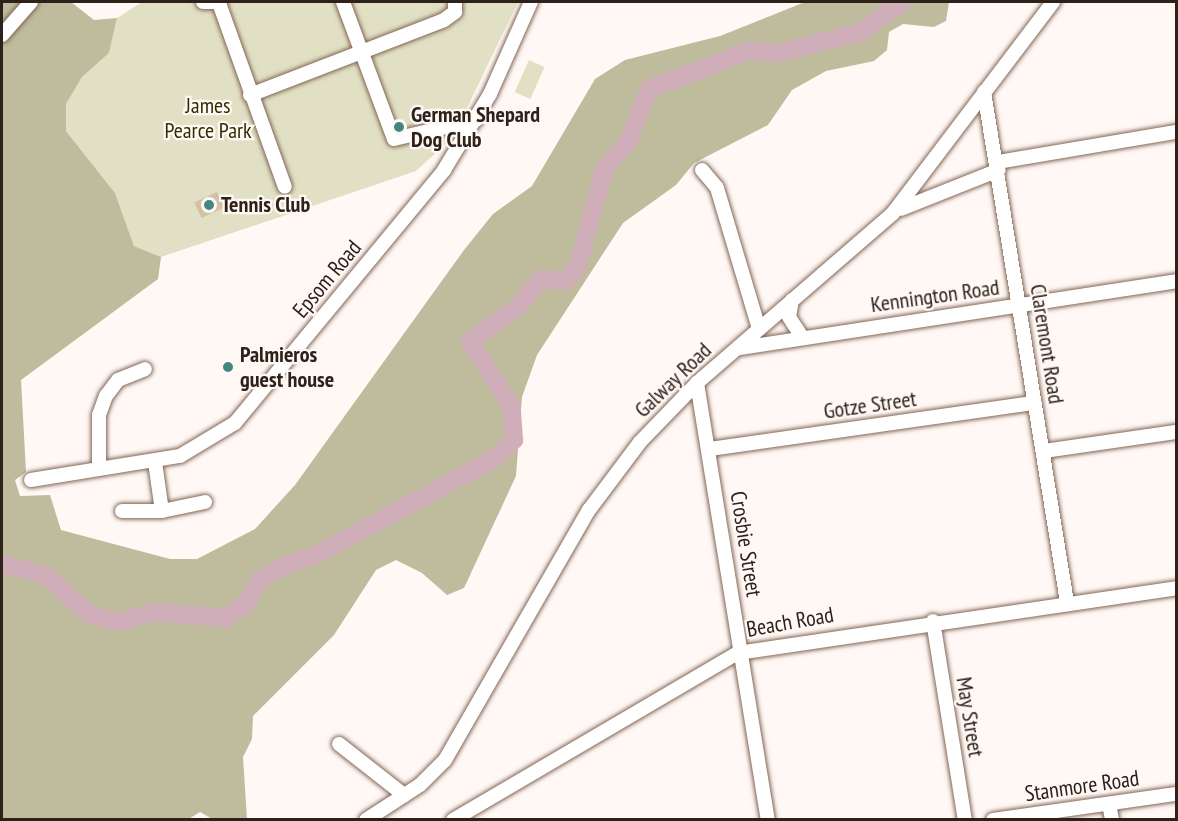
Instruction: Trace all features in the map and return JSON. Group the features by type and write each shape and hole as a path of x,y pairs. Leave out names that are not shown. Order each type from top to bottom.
{"street":[{"path":"2,34 31,2"},
{"path":"203,2 220,2 250,95 285,187"},
{"path":"343,2 394,139 476,120"},
{"path":"250,95 444,20 455,12 455,2"},
{"name":"Epsom Road","path":"31,480 99,467 155,462 191,452 235,423 444,170 476,120 531,2"},
{"name":"Galway Road","path":"366,819 437,771 452,750 599,495 697,383 893,213 1053,2"},
{"name":"Claremont Road","path":"984,92 998,166 1067,602"},
{"path":"893,213 954,183 998,166 1176,132"},
{"path":"702,170 717,188 759,329"},
{"name":"Kennington Road","path":"736,350 802,337 1176,281"},
{"path":"792,300 789,317 802,337"},
{"path":"99,467 99,415 106,396 118,380 145,369"},
{"name":"Crosbie Street","path":"697,383 710,449 768,819"},
{"name":"Gotze Street","path":"710,449 1035,403"},
{"path":"1044,451 1176,432"},
{"path":"155,462 162,511"},
{"path":"122,511 162,511 205,502"},
{"name":"Beach Road","path":"453,819 742,652 933,621 1176,588"},
{"name":"May Street","path":"933,621 965,819"},
{"path":"339,744 404,795"},
{"name":"Stanmore Road","path":"993,819 1176,794"},
{"path":"1109,804 1112,819"}],"green space":[{"name":"James Pearce Park","path":"142,2 518,2 453,137 416,171 161,257 134,246 115,193 66,131 66,104 82,77 109,53 117,18"},
{"path":"529,60 545,67 530,99 515,92"}],"shaded area":[{"path":"2,2 71,2 94,20 117,18 109,53 82,77 66,104 66,131 115,193 134,246 161,257 158,279 21,380 26,472 15,480 20,496 50,495 61,530 170,559 197,559 255,529 295,485 464,250 493,214 532,186 595,79 625,60 720,36 805,2 949,2 946,21 934,27 903,24 889,32 887,50 874,61 826,71 792,90 768,125 694,163 676,185 623,223 537,355 522,397 516,476 464,588 447,595 422,573 396,560 376,570 334,635 253,716 252,739 243,757 247,819 212,819 200,812 187,820 2,820"}],"building":[{"name":"Tennis Club","path":"217,192 224,207 202,218 194,203"}],"waterway":[{"path":"2,564 45,575 90,615 121,622 153,612 226,618 247,603 258,581 284,566 316,555 492,460 514,440 512,408 470,341 519,306 541,279 565,281 577,268 605,168 628,142 649,89 748,51 778,53 861,32 902,2"}],"place":[{"name":"German Shepard Dog Club","path":"399,127"},
{"name":"Tennis Club","path":"209,205"},
{"name":"Palmieros guest house","path":"228,367"}]}
